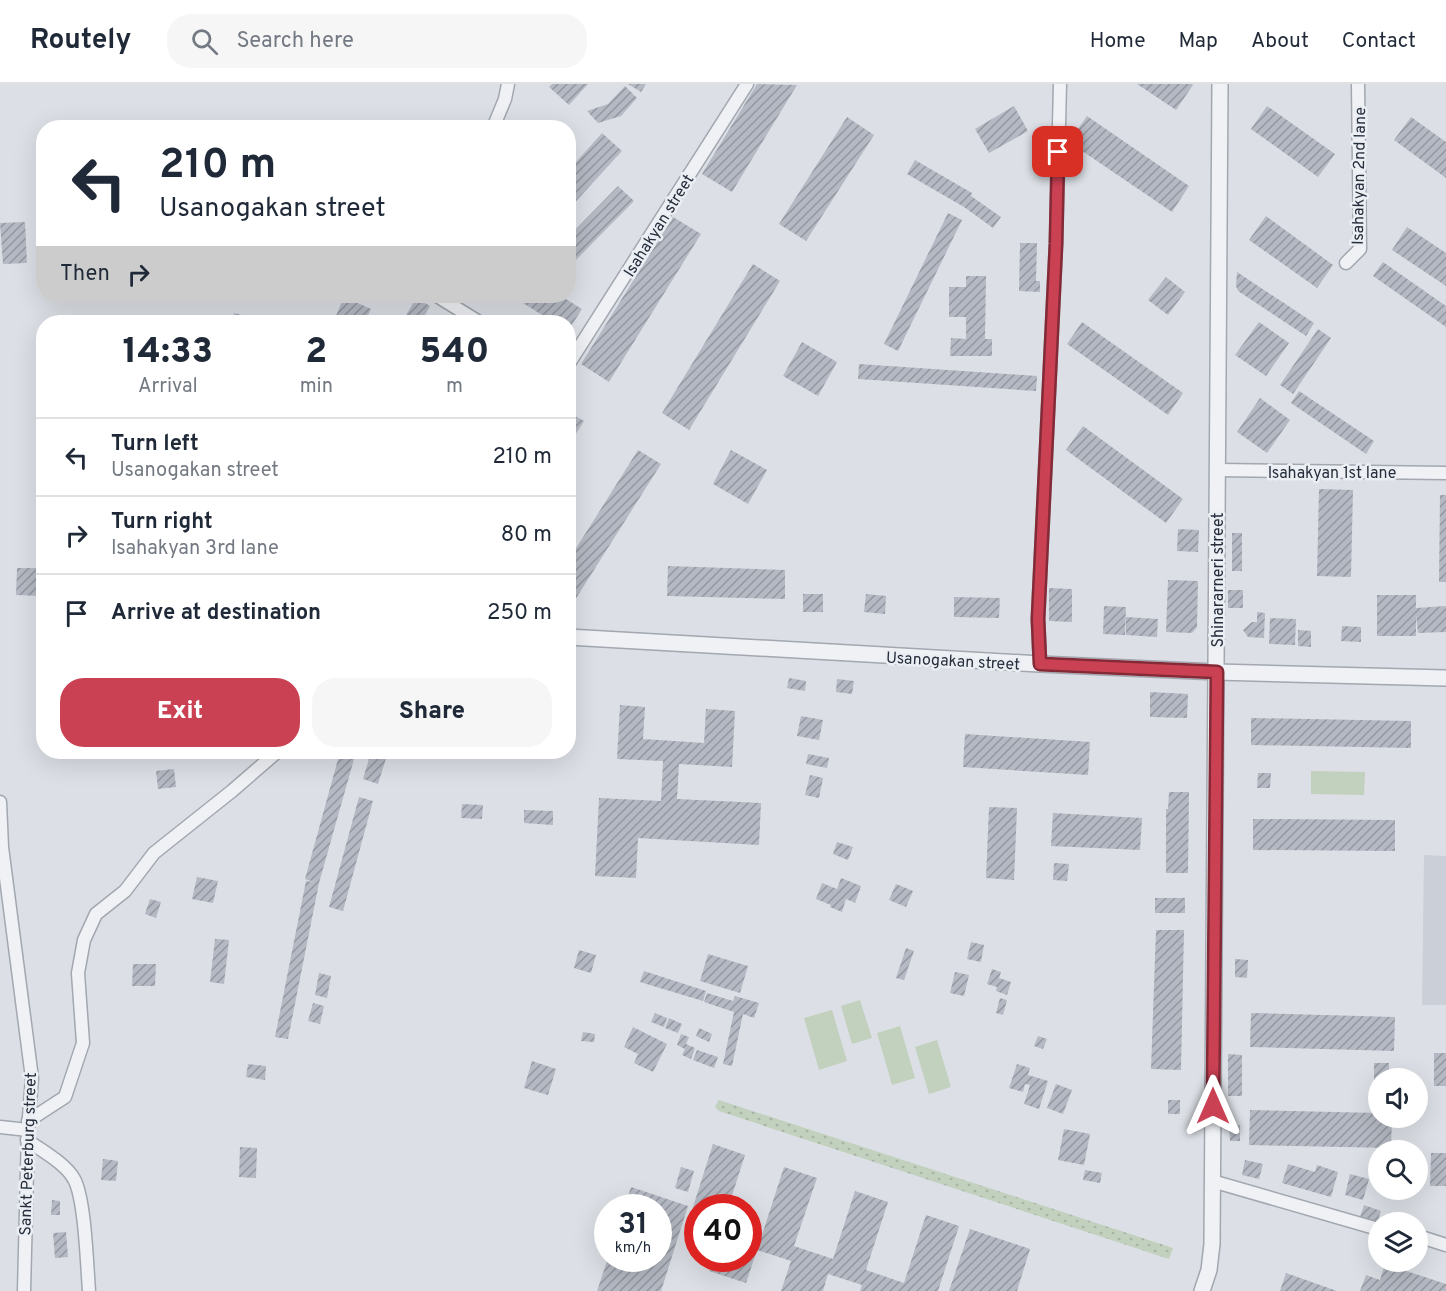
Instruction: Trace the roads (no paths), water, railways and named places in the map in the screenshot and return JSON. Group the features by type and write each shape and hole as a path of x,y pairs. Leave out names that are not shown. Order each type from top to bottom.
{"street":[{"path":"496,120 508,84"},
{"name":"Isahakyan street","path":"576,352 747,84"},
{"path":"1040,664 1038,619 1056,244 1060,84"},
{"name":"Shinararneri street","path":"1202,1291 1209,1270 1212,1244 1220,84"},
{"name":"Isahakyan 2nd lane","path":"1346,264 1360,249 1358,84"},
{"path":"448,303 468,315"},
{"name":"Isahakyan 1st lane","path":"1218,470 1446,473"},
{"name":"Usanogakan street","path":"576,637 1040,664 1217,672 1446,678"},
{"path":"28,1130 66,1097 83,1043 78,973 84,940 96,914 125,891 154,853 269,759"},
{"name":"Sankt Peterburg street","path":"0,802 2,847 32,1078 28,1130 24,1291"},
{"path":"0,1127 28,1130 75,1180 81,1202 89,1291"},
{"path":"1212,1181 1368,1226"},
{"path":"1428,1239 1446,1245"}]}
